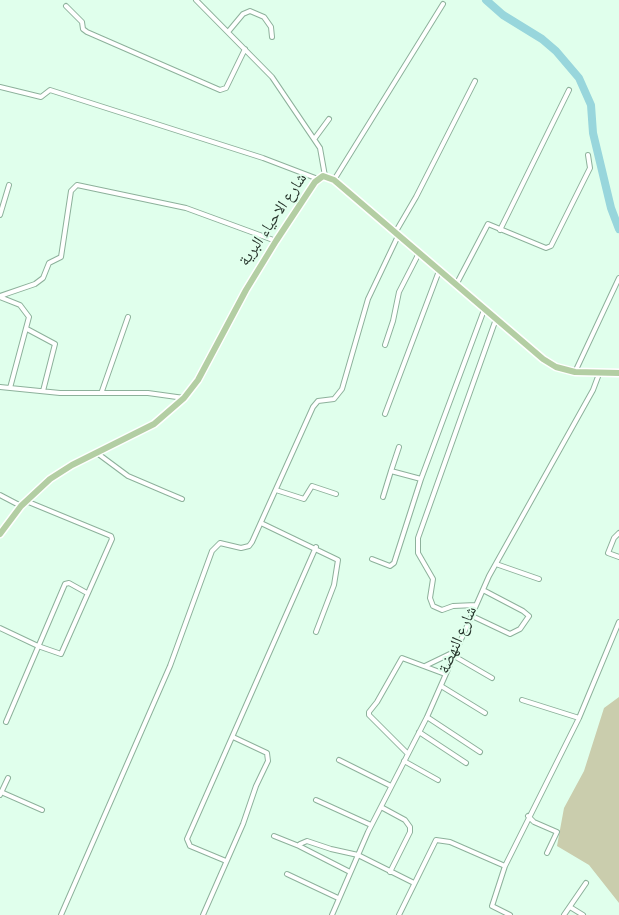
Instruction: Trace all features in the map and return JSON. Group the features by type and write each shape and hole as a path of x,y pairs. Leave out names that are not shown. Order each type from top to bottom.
{"main road":[{"name":"شارع الاحياء البرية","path":"0,534 21,506 50,479 154,424 166,416 184,398 201,375 246,290 276,240 322,177 334,180 543,359 556,367 575,372 619,373"}],"street":[{"path":"0,87 38,97 44,96 50,90 322,177 323,155 315,138 268,72 196,0"},
{"path":"334,180 443,4"},
{"path":"66,6 82,22 83,29 87,32 220,90 226,88 245,49"},
{"path":"228,32 243,14 250,11 264,17 271,27 272,37"},
{"path":"61,915 97,829 170,666 212,551 220,543 242,548 249,546 313,407 318,401 334,399 342,389 368,300 397,235 475,81"},
{"path":"500,230 569,90"},
{"path":"315,138 329,120"},
{"path":"456,286 486,226 549,247 590,168 588,155"},
{"path":"0,216 9,185"},
{"path":"0,297 35,284 43,278 49,263 61,257 71,191 76,185 186,208 276,240"},
{"path":"385,345 393,321 399,292 419,253"},
{"path":"385,414 439,271"},
{"path":"575,372 619,278"},
{"path":"0,297 24,308 29,317 28,329 10,388"},
{"path":"372,560 390,566 394,563 421,479 484,310"},
{"path":"102,392 128,316"},
{"path":"476,605 453,606 442,610 433,606 430,598 433,579 418,553 418,538 496,319"},
{"path":"28,329 55,344 42,391"},
{"name":"شارع النهضة","path":"332,915 371,825 427,717 483,590 593,390 599,374"},
{"path":"0,387 42,391 148,393 184,398"},
{"path":"383,497 399,447"},
{"path":"97,453 128,476 182,499"},
{"path":"391,470 421,479"},
{"path":"276,490 304,499 312,486 336,494"},
{"path":"0,495 21,506"},
{"path":"0,628 38,646 61,654 112,537 26,501"},
{"path":"261,523 336,558 339,563 334,585 316,632"},
{"path":"619,533 614,538 608,553 619,557"},
{"path":"226,861 190,846 187,842 316,548"},
{"path":"496,564 539,579"},
{"path":"6,722 65,584 69,583 87,593"},
{"path":"472,616 510,634 520,629 528,616 523,611 483,590"},
{"path":"510,915 492,906 505,866 528,816 579,718 619,622"},
{"path":"425,666 456,651"},
{"path":"454,656 492,678"},
{"path":"408,754 368,714 377,702 399,660 404,658 445,674"},
{"path":"441,686 485,713"},
{"path":"522,700 579,718"},
{"path":"427,717 480,752"},
{"path":"420,732 466,763"},
{"path":"203,915 243,824 268,756 233,737"},
{"path":"339,760 391,786"},
{"path":"404,761 438,780"},
{"path":"8,778 1,793 42,810"},
{"path":"316,800 371,825"},
{"path":"381,807 405,820 410,827 410,832 390,872"},
{"path":"528,816 534,822 557,832 548,853"},
{"path":"274,836 299,846 350,872"},
{"path":"399,915 433,844 438,839 505,866"},
{"path":"299,846 301,841 307,840 330,849 358,855 414,883"},
{"path":"288,874 338,898"},
{"path":"564,915 586,884"},
{"path":"570,907 583,915"}],"green space":[{"path":"619,697 619,903 589,865 557,846 564,808 584,771 604,708"}],"waterway":[{"path":"486,0 503,15 542,39 556,51 579,78 591,105 593,133 611,208 619,229"}]}
